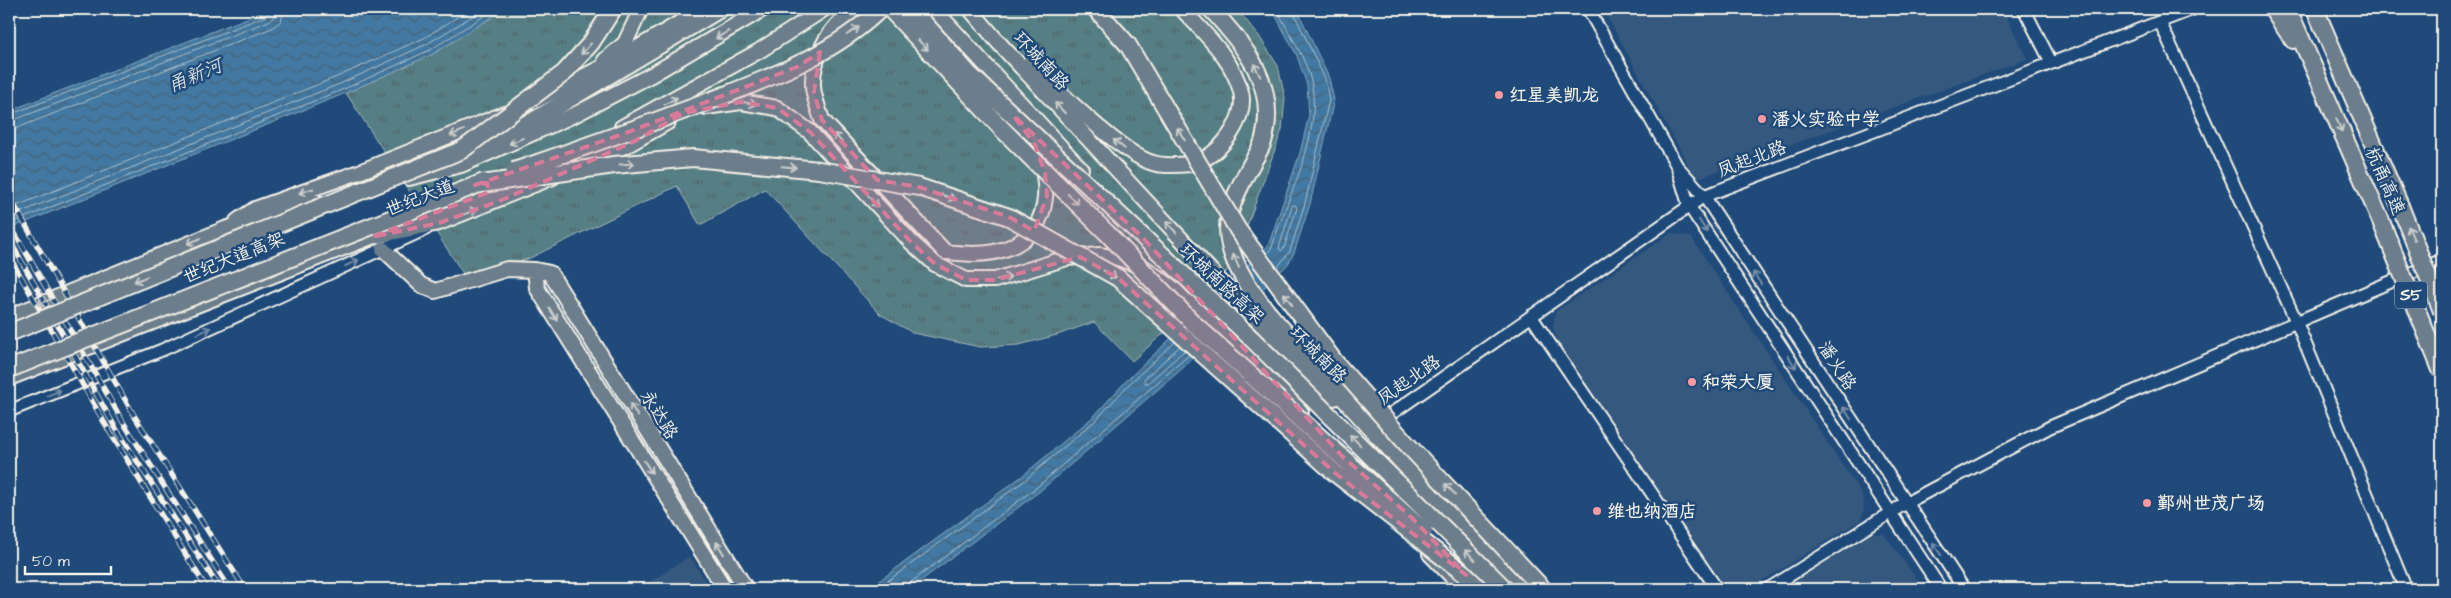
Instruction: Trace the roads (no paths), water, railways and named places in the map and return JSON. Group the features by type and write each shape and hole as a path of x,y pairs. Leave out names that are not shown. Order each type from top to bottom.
{"highway":[{"path":"462,150 564,73 591,44 613,9"},
{"path":"462,150 531,122 720,9"},
{"path":"475,185 623,134 797,67 864,25 880,9"},
{"path":"890,9 1003,130 1107,234 1192,323 1412,518 1463,583"},
{"name":"环城南路高架","path":"912,9 969,74 1252,339 1505,589"},
{"path":"1096,9 1128,45 1238,230 1334,361 1405,442 1543,589"},
{"path":"1211,9 1248,51 1262,81 1268,117 1262,144 1235,195 1227,218 1228,237 1235,262 1256,309 1484,550"},
{"path":"2272,9 2319,80"},
{"name":"杭甬高速","path":"2288,9 2380,219 2442,372"},
{"name":"杭甬高速","path":"2315,9 2345,75 2442,311"},
{"path":"2327,9 2345,75"},
{"name":"世纪大道高架","path":"9,333 462,150"},
{"path":"475,185 614,165 693,158 819,170 919,187 1009,217 1118,278 1335,473 1463,583 1480,589"},
{"name":"世纪大道高架","path":"9,369 475,185"}],"main road":[{"path":"577,82 625,42 641,9"},
{"path":"225,229 255,209 359,172 520,108 577,82 703,9"},
{"name":"世纪大道","path":"9,317 225,229 352,192 460,165 576,114 651,75 763,9"},
{"name":"世纪大道","path":"9,378 472,198 570,155 759,51 824,9"},
{"path":"853,11 822,45 815,72 814,92 822,120 944,252 981,255 1007,249 1026,237 1037,222 1047,196 1045,173 1035,144 1006,106 919,9"},
{"path":"924,9 1048,134"},
{"path":"934,9 1048,134 1228,338 1463,583"},
{"name":"环城南路","path":"970,9 998,42 1256,309 1484,550 1525,589"},
{"path":"980,9 1034,67 1123,148 1153,163 1192,164 1217,151 1234,128 1242,111 1241,93 1233,72 1214,44 1182,9"},
{"path":"372,237 439,223 573,169 630,143 684,113 711,106 741,102 777,108 810,132 910,242 935,264 966,280 995,280 1067,258 1099,255 1118,258 1143,267 1174,289 1228,338"},
{"name":"永达路","path":"383,249 421,285 436,291 507,269 535,270 550,273 746,589"},
{"name":"永达路","path":"535,270 537,288 724,589"}],"street":[{"name":"潘火路","path":"1588,9 1677,166 1704,196 1964,589"},
{"path":"2024,9 2051,62"},
{"name":"凤起北路","path":"1370,429 1704,196 2193,9"},
{"path":"2160,22 2296,321 2406,589"},
{"name":"潘火路","path":"1677,166 1689,206 1940,589"},
{"path":"9,411 162,350 439,223"},
{"path":"1768,589 1906,503 2050,428 2442,260"},
{"path":"1531,316 1717,589"}],"water":[{"name":"甬新河","path":"270,9 505,9 433,54 346,93 9,229 9,111"},
{"path":"1272,9 1297,9 1329,78 1334,100 1310,204 1294,253 1288,264 1184,367 1040,491 910,589 868,589 1021,477 1093,417 1126,381 1268,246 1300,153 1309,115 1307,85 1297,56"}],"railway":[{"path":"9,196 135,417 245,589"},
{"path":"9,223 123,422 230,589"},
{"path":"9,239 115,427 220,589"},
{"path":"9,256 108,429 207,589"}],"place":[{"name":"红星美凯龙","path":"1499,95"},
{"name":"潘火实验中学","path":"1762,119"},
{"name":"和荣大厦","path":"1692,382"},
{"name":"鄞州世茂广场","path":"2147,503"},
{"name":"维也纳酒店","path":"1597,511"}]}
